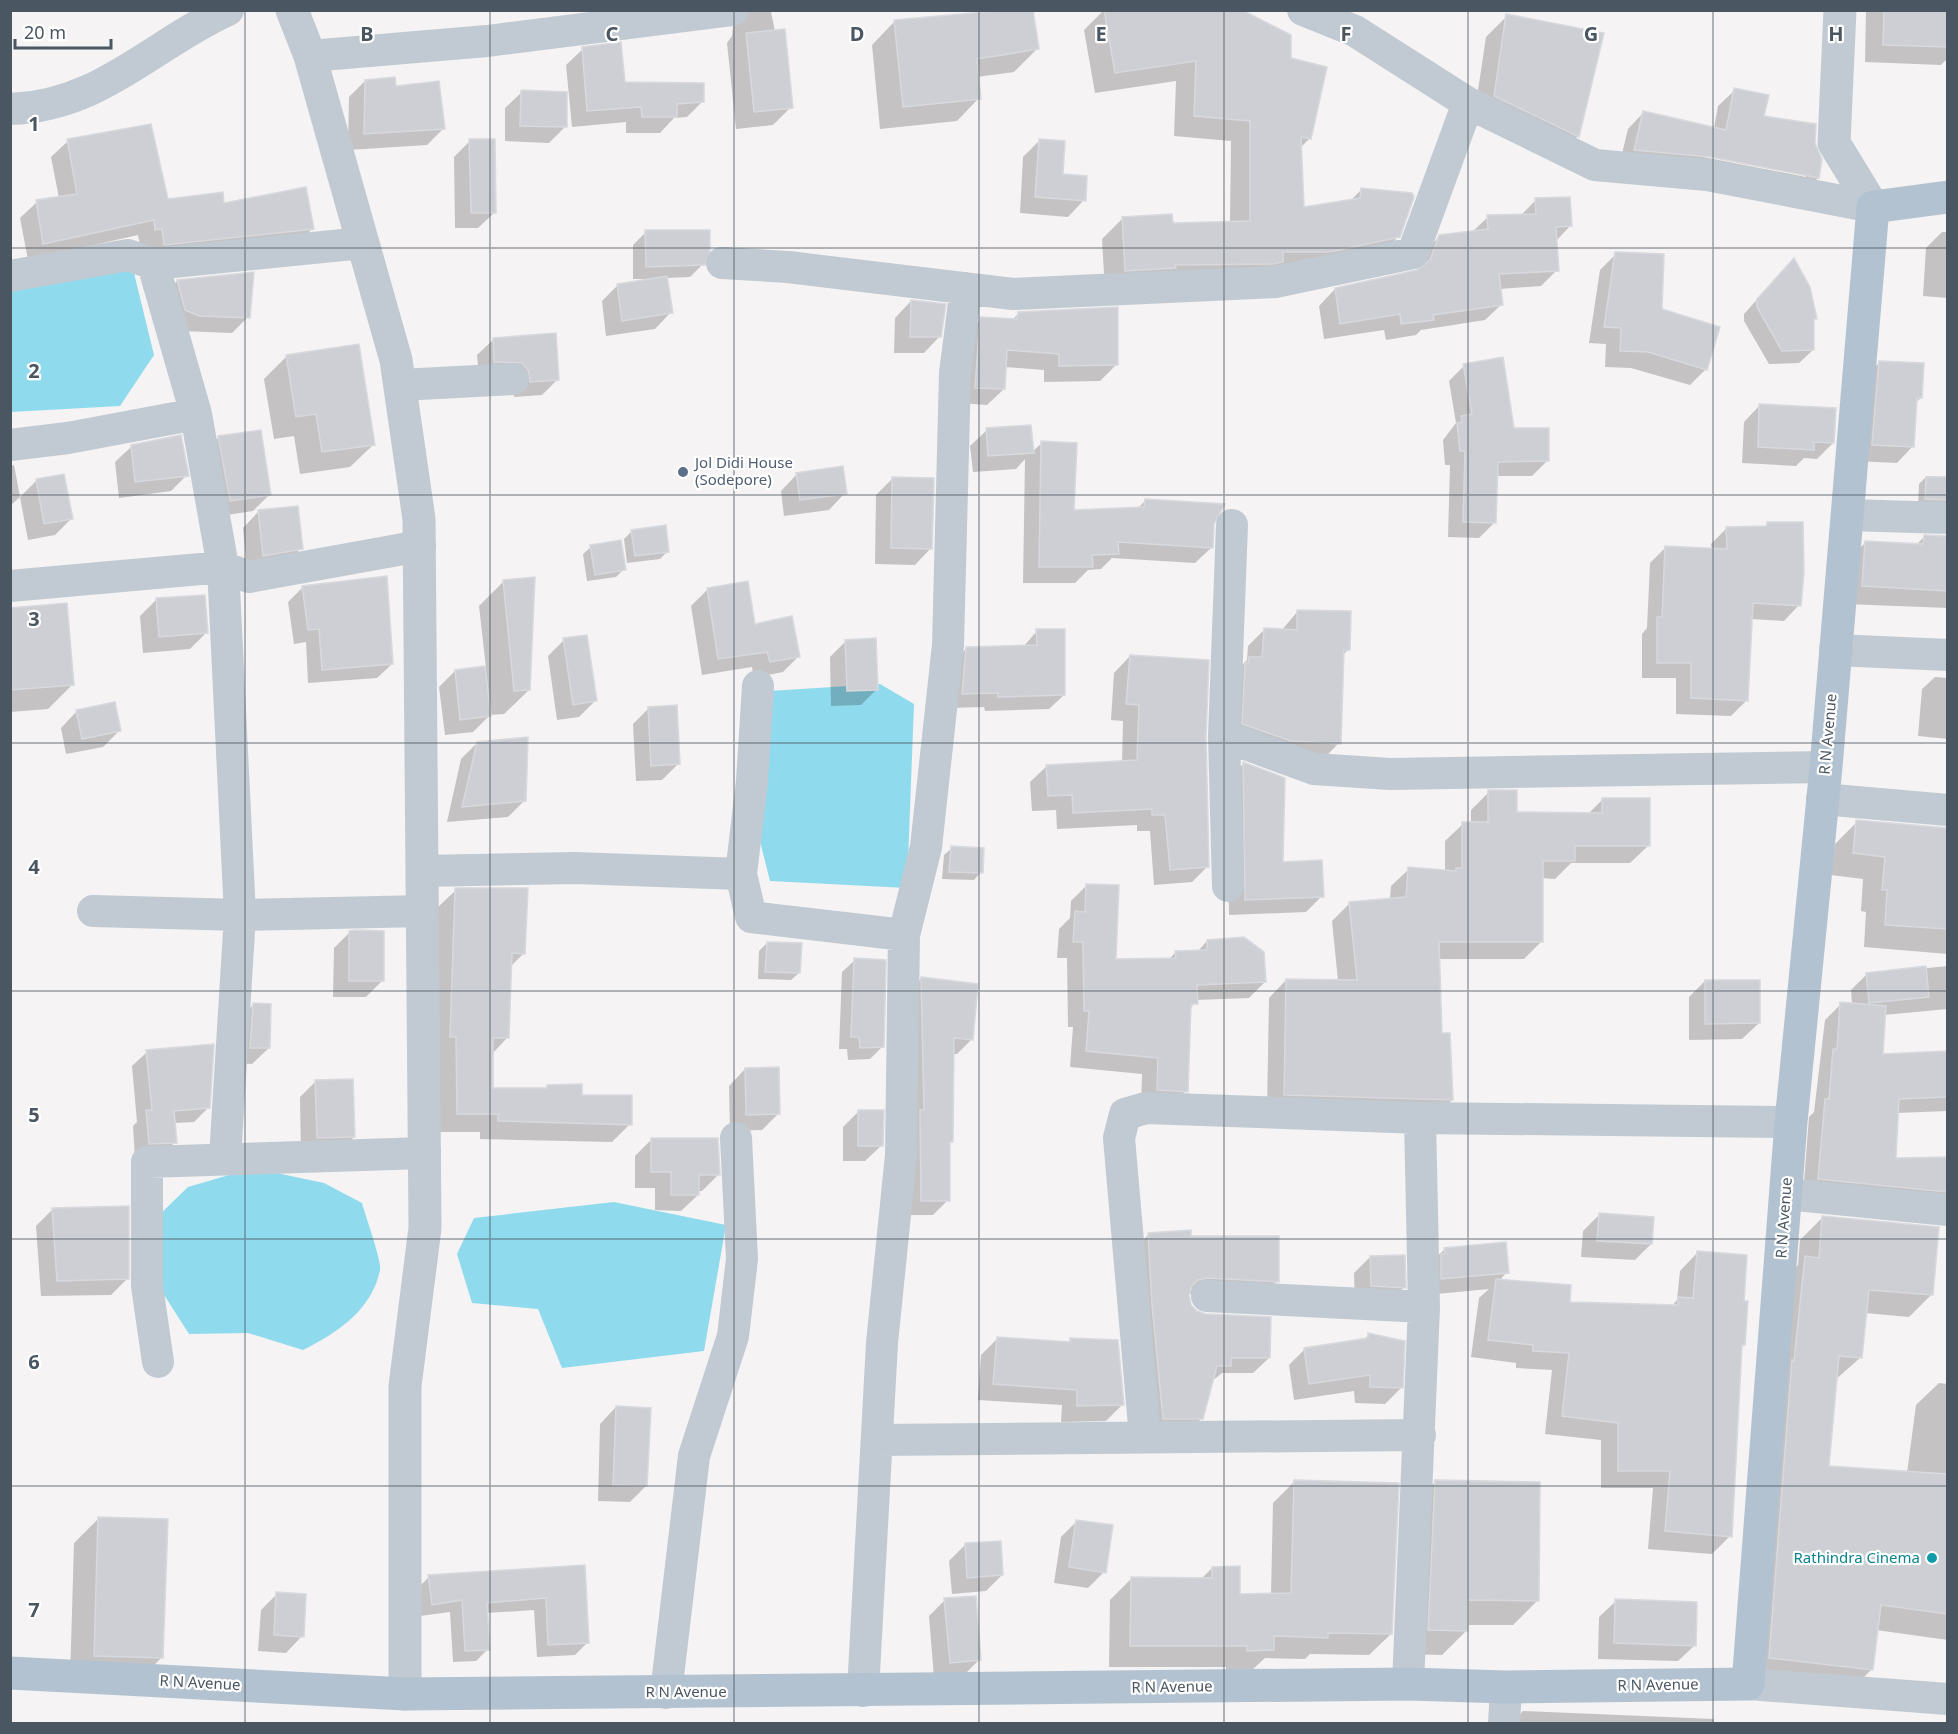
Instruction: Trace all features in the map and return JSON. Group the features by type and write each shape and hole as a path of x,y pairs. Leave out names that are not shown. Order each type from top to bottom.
{"main road":[{"path":"1873,207 1947,197"},
{"name":"R N Avenue","path":"10,1673 405,1694 1408,1684 1506,1687 1748,1684 1791,1122 1826,767 1873,207"}],"street":[{"path":"10,109 60,103 107,83 197,24 228,10"},
{"path":"292,10 310,56 396,360 419,519 425,1228 405,1386 405,1694"},
{"path":"1303,10 1355,31 1468,104 1596,165 1707,176 1873,207"},
{"path":"1840,10 1834,143 1873,207"},
{"path":"310,56 487,41 728,11"},
{"path":"722,263 788,267 1013,294 1275,282 1413,253 1468,104"},
{"path":"10,276 128,255 153,264 363,243"},
{"path":"153,264 196,414 223,567 240,915 225,1158"},
{"path":"862,1691 882,1343 901,1155 904,935 926,847 948,645 955,373 966,288"},
{"path":"400,386 513,379"},
{"path":"10,445 68,438 196,414"},
{"path":"1847,515 1947,518"},
{"path":"1228,886 1224,736 1232,525"},
{"path":"10,586 223,567 249,577 420,546"},
{"path":"1835,650 1947,655"},
{"path":"758,686 752,781 741,874 751,917 904,935"},
{"path":"1224,736 1314,768 1390,774 1826,767"},
{"path":"1822,799 1947,810"},
{"path":"423,872 575,868 741,874"},
{"path":"93,912 240,915 423,911"},
{"path":"1145,1437 1119,1138 1125,1114 1146,1108 1420,1118 1791,1122"},
{"path":"1408,1684 1424,1307 1420,1118"},
{"path":"666,1693 694,1456 733,1336 742,1259 736,1138"},
{"path":"158,1362 147,1286 147,1162 425,1153"},
{"path":"1786,1194 1947,1210"},
{"path":"1207,1296 1424,1307"},
{"path":"877,1440 1420,1435"},
{"path":"1748,1684 1947,1699"},
{"path":"1504,1724 1506,1687"}],"water":[{"path":"133,269 154,355 120,406 11,412 11,272"},
{"path":"880,684 914,704 907,888 770,881 743,774 769,691"},
{"path":"253,1168 324,1183 362,1203 376,1248 380,1270 369,1297 351,1319 340,1328 303,1350 248,1333 189,1334 159,1287 155,1219 188,1187"},
{"path":"614,1202 726,1225 704,1351 562,1368 538,1309 472,1303 457,1254 474,1218"}],"building":[{"path":"1007,10 1033,10 1039,49 977,59 981,99 903,107 894,20"},
{"path":"1104,10 1242,10 1291,35 1291,58 1327,67 1311,139 1301,137 1304,207 1360,198 1361,188 1412,193 1414,197 1400,237 1330,252 1283,252 1283,262 1273,264 1175,265 1176,268 1125,271 1122,217 1172,214 1173,223 1250,221 1250,121 1194,116 1196,61 1115,73"},
{"path":"1884,10 1947,10 1947,47 1883,45"},
{"path":"1506,14 1604,33 1579,137 1494,96"},
{"path":"785,29 793,108 754,112 746,33"},
{"path":"621,42 625,82 704,83 704,102 677,104 677,117 642,117 641,107 587,111 582,47"},
{"path":"395,77 396,86 439,81 445,129 364,134 365,80"},
{"path":"1734,88 1769,95 1764,116 1816,124 1815,143 1822,159 1819,178 1710,157 1634,150 1643,111 1726,130"},
{"path":"521,90 567,92 567,127 520,126"},
{"path":"151,124 168,199 223,192 224,203 306,187 314,229 164,245 162,229 155,230 154,220 43,244 36,200 77,194 67,139"},
{"path":"469,139 495,139 496,213 471,213"},
{"path":"1039,139 1065,141 1063,174 1087,176 1086,201 1035,197"},
{"path":"1570,197 1572,226 1556,227 1559,271 1499,274 1503,305 1433,315 1434,320 1401,324 1400,314 1340,324 1335,288 1417,270 1430,260 1439,235 1488,229 1487,215 1536,214 1535,198"},
{"path":"645,230 710,230 710,250 705,265 646,267"},
{"path":"1615,252 1664,254 1662,309 1720,327 1707,370 1648,352 1620,351 1621,328 1604,327"},
{"path":"1794,258 1810,287 1817,319 1814,319 1814,350 1782,351 1757,307 1757,299"},
{"path":"254,272 250,318 199,316 185,310 177,280"},
{"path":"667,276 673,313 622,321 617,284"},
{"path":"911,300 946,304 941,337 910,337"},
{"path":"1118,307 1118,365 1059,366 1059,354 1007,350 1005,389 975,388 980,317 1017,319 1018,312"},
{"path":"556,333 559,380 530,382 528,370 522,363 494,362 493,338"},
{"path":"359,344 375,445 322,452 316,414 296,417 286,355"},
{"path":"1503,357 1514,428 1549,428 1549,461 1498,462 1496,523 1463,522 1465,451 1460,451 1457,423 1462,422 1461,416 1472,414 1463,364"},
{"path":"1879,361 1924,363 1922,398 1917,398 1914,447 1872,445"},
{"path":"1759,404 1836,408 1834,443 1814,442 1814,450 1758,447"},
{"path":"1031,425 1034,453 988,456 986,428"},
{"path":"261,430 271,495 230,501 218,436"},
{"path":"181,435 189,476 135,482 131,445"},
{"path":"1041,441 1077,443 1074,510 1144,507 1145,499 1225,504 1214,524 1213,548 1118,542 1119,554 1092,555 1093,567 1039,567"},
{"path":"843,466 847,494 800,500 796,473"},
{"path":"64,474 73,519 44,524 36,479"},
{"path":"892,477 934,478 932,549 891,548"},
{"path":"1926,477 1947,477 1947,500 1925,499"},
{"path":"298,506 303,549 263,556 258,510"},
{"path":"1767,522 1803,522 1804,572 1801,606 1753,603 1748,701 1691,698 1691,663 1657,663 1657,617 1662,617 1665,546 1727,549 1726,527 1767,526"},
{"path":"666,525 669,552 635,556 631,530"},
{"path":"1924,535 1947,536 1947,591 1862,586 1865,541 1923,544"},
{"path":"621,540 626,570 595,575 590,545"},
{"path":"387,576 393,664 322,670 319,629 308,630 302,586"},
{"path":"535,577 530,690 514,691 503,580"},
{"path":"748,581 755,624 792,616 800,657 770,662 767,652 718,659 707,588"},
{"path":"205,595 208,633 159,637 156,598"},
{"path":"67,603 74,685 10,690 10,608"},
{"path":"1297,610 1351,611 1350,650 1344,650 1341,744 1291,741 1242,724 1245,663 1248,663 1249,657 1262,657 1264,628 1297,630"},
{"path":"1036,629 1065,629 1065,695 998,697 998,693 962,694 966,647 1037,645"},
{"path":"587,635 597,701 573,705 563,638"},
{"path":"876,638 878,690 847,691 845,640"},
{"path":"1130,655 1209,660 1206,736 1209,867 1170,870 1165,815 1152,815 1152,809 1073,813 1072,795 1048,796 1046,765 1137,760 1139,705 1126,704"},
{"path":"485,666 491,716 460,720 455,670"},
{"path":"115,702 121,731 82,739 76,710"},
{"path":"677,705 680,764 651,766 648,707"},
{"path":"528,737 526,801 462,807 477,742"},
{"path":"1243,762 1285,778 1283,862 1322,860 1324,897 1245,900"},
{"path":"1488,790 1517,790 1517,812 1602,813 1602,798 1650,798 1650,846 1575,846 1575,861 1543,861 1543,942 1439,942 1442,1033 1450,1033 1453,1100 1284,1095 1286,979 1357,980 1349,902 1406,897 1408,867 1456,871 1456,868 1462,868 1462,822 1488,822"},
{"path":"1856,820 1947,828 1947,929 1885,925 1887,890 1882,890 1885,857 1853,853"},
{"path":"951,846 984,848 983,873 949,872"},
{"path":"1086,884 1119,885 1116,959 1176,958 1175,951 1207,950 1207,940 1244,937 1264,952 1266,982 1197,985 1198,1004 1191,1004 1188,1092 1157,1090 1158,1058 1086,1051 1089,1011 1084,1011 1083,942 1073,942 1075,911 1085,912"},
{"path":"455,888 528,888 525,954 512,953 509,1038 493,1038 493,1088 547,1088 547,1085 582,1084 582,1095 632,1095 632,1125 498,1121 498,1114 457,1114 456,1037 450,1037"},
{"path":"349,931 384,931 384,981 349,981"},
{"path":"767,942 802,943 800,973 765,972"},
{"path":"854,958 886,960 884,1047 860,1048 859,1037 851,1037"},
{"path":"1926,966 1929,997 1869,1003 1866,973"},
{"path":"921,977 978,984 973,1040 954,1038 950,1201 921,1201 920,1110 924,1110"},
{"path":"1705,980 1760,980 1760,1023 1705,1024"},
{"path":"1840,1002 1886,1006 1883,1054 1947,1051 1947,1097 1899,1099 1896,1158 1947,1157 1947,1192 1818,1179 1825,1099 1829,1099 1833,1049 1837,1049"},
{"path":"253,1003 271,1004 270,1048 250,1048"},
{"path":"214,1044 210,1108 174,1111 177,1143 149,1144 146,1110 152,1110 146,1050"},
{"path":"779,1067 780,1114 746,1115 745,1068"},
{"path":"353,1079 355,1137 317,1138 315,1080"},
{"path":"858,1110 884,1110 883,1146 858,1146"},
{"path":"651,1138 718,1138 720,1175 699,1175 699,1195 671,1195 671,1172 651,1172"},
{"path":"129,1206 129,1279 57,1281 52,1208"},
{"path":"1599,1213 1654,1217 1652,1244 1597,1241"},
{"path":"1822,1216 1939,1227 1933,1295 1869,1290 1862,1358 1839,1356 1829,1466 1947,1474 1947,1614 1881,1605 1873,1670 1769,1658 1792,1360 1794,1361 1805,1256 1819,1258"},
{"path":"1191,1230 1191,1236 1279,1236 1279,1282 1207,1278 1198,1280 1192,1286 1189,1295 1191,1305 1197,1311 1206,1314 1271,1317 1270,1358 1231,1358 1231,1366 1217,1366 1203,1419 1163,1419 1152,1305 1148,1233"},
{"path":"1506,1242 1509,1273 1441,1279 1441,1254 1445,1254 1444,1248"},
{"path":"1697,1251 1747,1255 1744,1301 1748,1301 1745,1345 1742,1345 1732,1537 1665,1531 1670,1471 1618,1471 1618,1423 1562,1416 1569,1353 1533,1351 1533,1345 1488,1340 1496,1279 1571,1285 1570,1302 1678,1305 1678,1297 1693,1298"},
{"path":"1405,1255 1406,1288 1371,1286 1370,1256"},
{"path":"1368,1333 1405,1341 1403,1388 1370,1387 1370,1375 1309,1384 1304,1348 1368,1338"},
{"path":"997,1337 1070,1342 1070,1338 1118,1340 1124,1405 1077,1406 1077,1390 993,1384"},
{"path":"616,1406 651,1408 647,1486 613,1485"},
{"path":"1294,1480 1399,1483 1392,1634 1328,1633 1328,1638 1274,1636 1274,1650 1247,1651 1247,1646 1130,1646 1131,1577 1212,1578 1212,1567 1240,1566 1240,1594 1291,1593"},
{"path":"1435,1480 1540,1482 1539,1601 1468,1600 1468,1631 1428,1630"},
{"path":"98,1517 168,1519 163,1658 94,1656"},
{"path":"1076,1520 1113,1525 1106,1573 1069,1567"},
{"path":"1001,1541 1003,1575 967,1578 965,1543"},
{"path":"585,1565 589,1643 548,1645 546,1598 487,1603 490,1650 465,1651 462,1600 432,1605 428,1575"},
{"path":"276,1592 306,1594 304,1637 274,1635"},
{"path":"976,1596 981,1660 950,1663 944,1598"},
{"path":"1615,1599 1697,1602 1696,1646 1614,1643"}],"place":[{"name":"Jol Didi House (Sodepore)","path":"683,472"},
{"name":"Rathindra Cinema","path":"1932,1558"}]}
